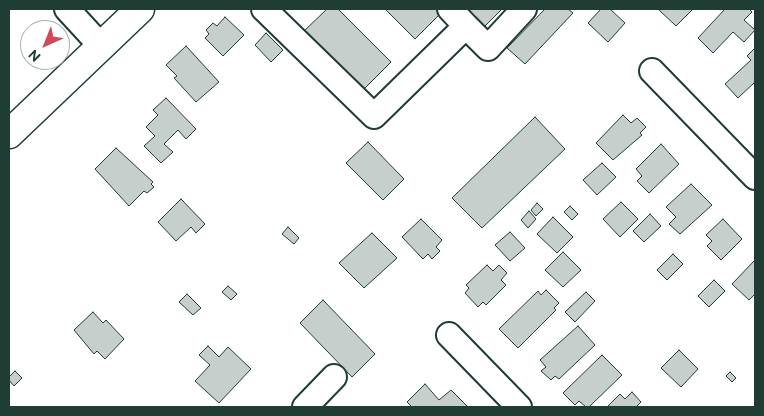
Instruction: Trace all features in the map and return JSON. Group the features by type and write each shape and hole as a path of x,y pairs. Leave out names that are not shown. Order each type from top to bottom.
{"main road":[{"path":"9,134 140,9"}],"street":[{"path":"67,9 101,46"},
{"path":"264,9 374,116 466,26"},
{"path":"450,9 488,48 524,9"},
{"path":"652,71 755,177"},
{"path":"449,336 519,407"},
{"path":"306,407 334,378"}],"building":[{"path":"327,9 338,9 391,62 362,91 303,32"},
{"path":"385,9 441,9 443,11 415,39"},
{"path":"502,9 485,26 468,10"},
{"path":"545,9 568,9 573,13 525,64 507,48"},
{"path":"601,9 610,9 625,23 608,42 588,23"},
{"path":"658,9 693,9 676,26"},
{"path":"725,9 749,9 752,12 744,20 755,30 744,42 733,32 713,53 698,38"},
{"path":"225,17 244,35 223,56 205,38 209,34 206,30 213,23 217,26"},
{"path":"266,33 283,50 271,62 255,45"},
{"path":"186,46 219,82 196,102 174,78 177,76 166,65"},
{"path":"755,48 755,82 738,98 725,84 751,60 747,56"},
{"path":"166,98 196,129 186,139 178,130 164,144 173,152 161,163 144,146 155,136 146,127 158,115 153,110"},
{"path":"623,115 631,123 637,118 646,127 640,133 642,135 613,160 596,143"},
{"path":"535,117 565,149 482,228 452,198"},
{"path":"368,142 404,179 383,200 346,163"},
{"path":"661,144 679,164 649,193 637,181 642,176 636,169"},
{"path":"116,148 153,182 151,184 154,187 147,193 144,191 129,206 95,169"},
{"path":"602,163 616,177 597,195 583,180"},
{"path":"691,184 712,205 680,234 669,224 676,217 666,207"},
{"path":"181,199 205,224 196,233 191,227 176,241 158,222"},
{"path":"621,202 638,219 620,237 603,219"},
{"path":"537,203 543,209 536,216 531,210"},
{"path":"570,206 578,214 572,220 564,212"},
{"path":"529,211 536,219 528,228 521,220"},
{"path":"650,214 661,226 644,242 633,231"},
{"path":"553,217 573,237 557,253 537,234"},
{"path":"421,219 442,240 436,247 440,251 432,259 428,254 423,259 402,237"},
{"path":"723,219 742,239 721,260 707,246 712,241 706,235"},
{"path":"288,227 299,238 294,244 282,234"},
{"path":"510,232 525,248 510,261 495,245"},
{"path":"372,233 397,258 364,288 339,263"},
{"path":"563,252 581,270 563,287 545,270"},
{"path":"673,254 683,264 667,280 657,270"},
{"path":"755,260 755,294 749,300 732,284"},
{"path":"487,265 493,271 499,265 507,273 501,280 506,285 486,305 483,302 478,307 465,293 469,288 466,285"},
{"path":"714,280 725,291 709,307 698,296"},
{"path":"228,286 237,294 231,300 222,292"},
{"path":"546,290 559,303 554,308 556,310 518,348 499,329 538,291 541,295"},
{"path":"586,292 595,301 575,322 565,312"},
{"path":"187,294 201,308 193,315 179,302"},
{"path":"323,300 375,354 352,377 300,323"},
{"path":"93,312 103,323 106,320 124,339 105,359 97,351 94,354 74,330"},
{"path":"578,326 595,345 559,379 555,376 551,380 541,371 546,367 540,360"},
{"path":"208,346 219,357 228,347 251,369 219,403 195,381 210,365 199,355"},
{"path":"679,350 698,369 681,387 661,368"},
{"path":"602,355 622,375 589,407 586,407 579,401 575,405 563,393"},
{"path":"15,371 22,378 14,386 9,377"},
{"path":"730,372 736,378 732,382 726,376"},
{"path":"425,384 439,400 451,390 468,407 412,407 407,402"},
{"path":"632,392 641,402 636,407 607,407 620,394 625,399"}]}
